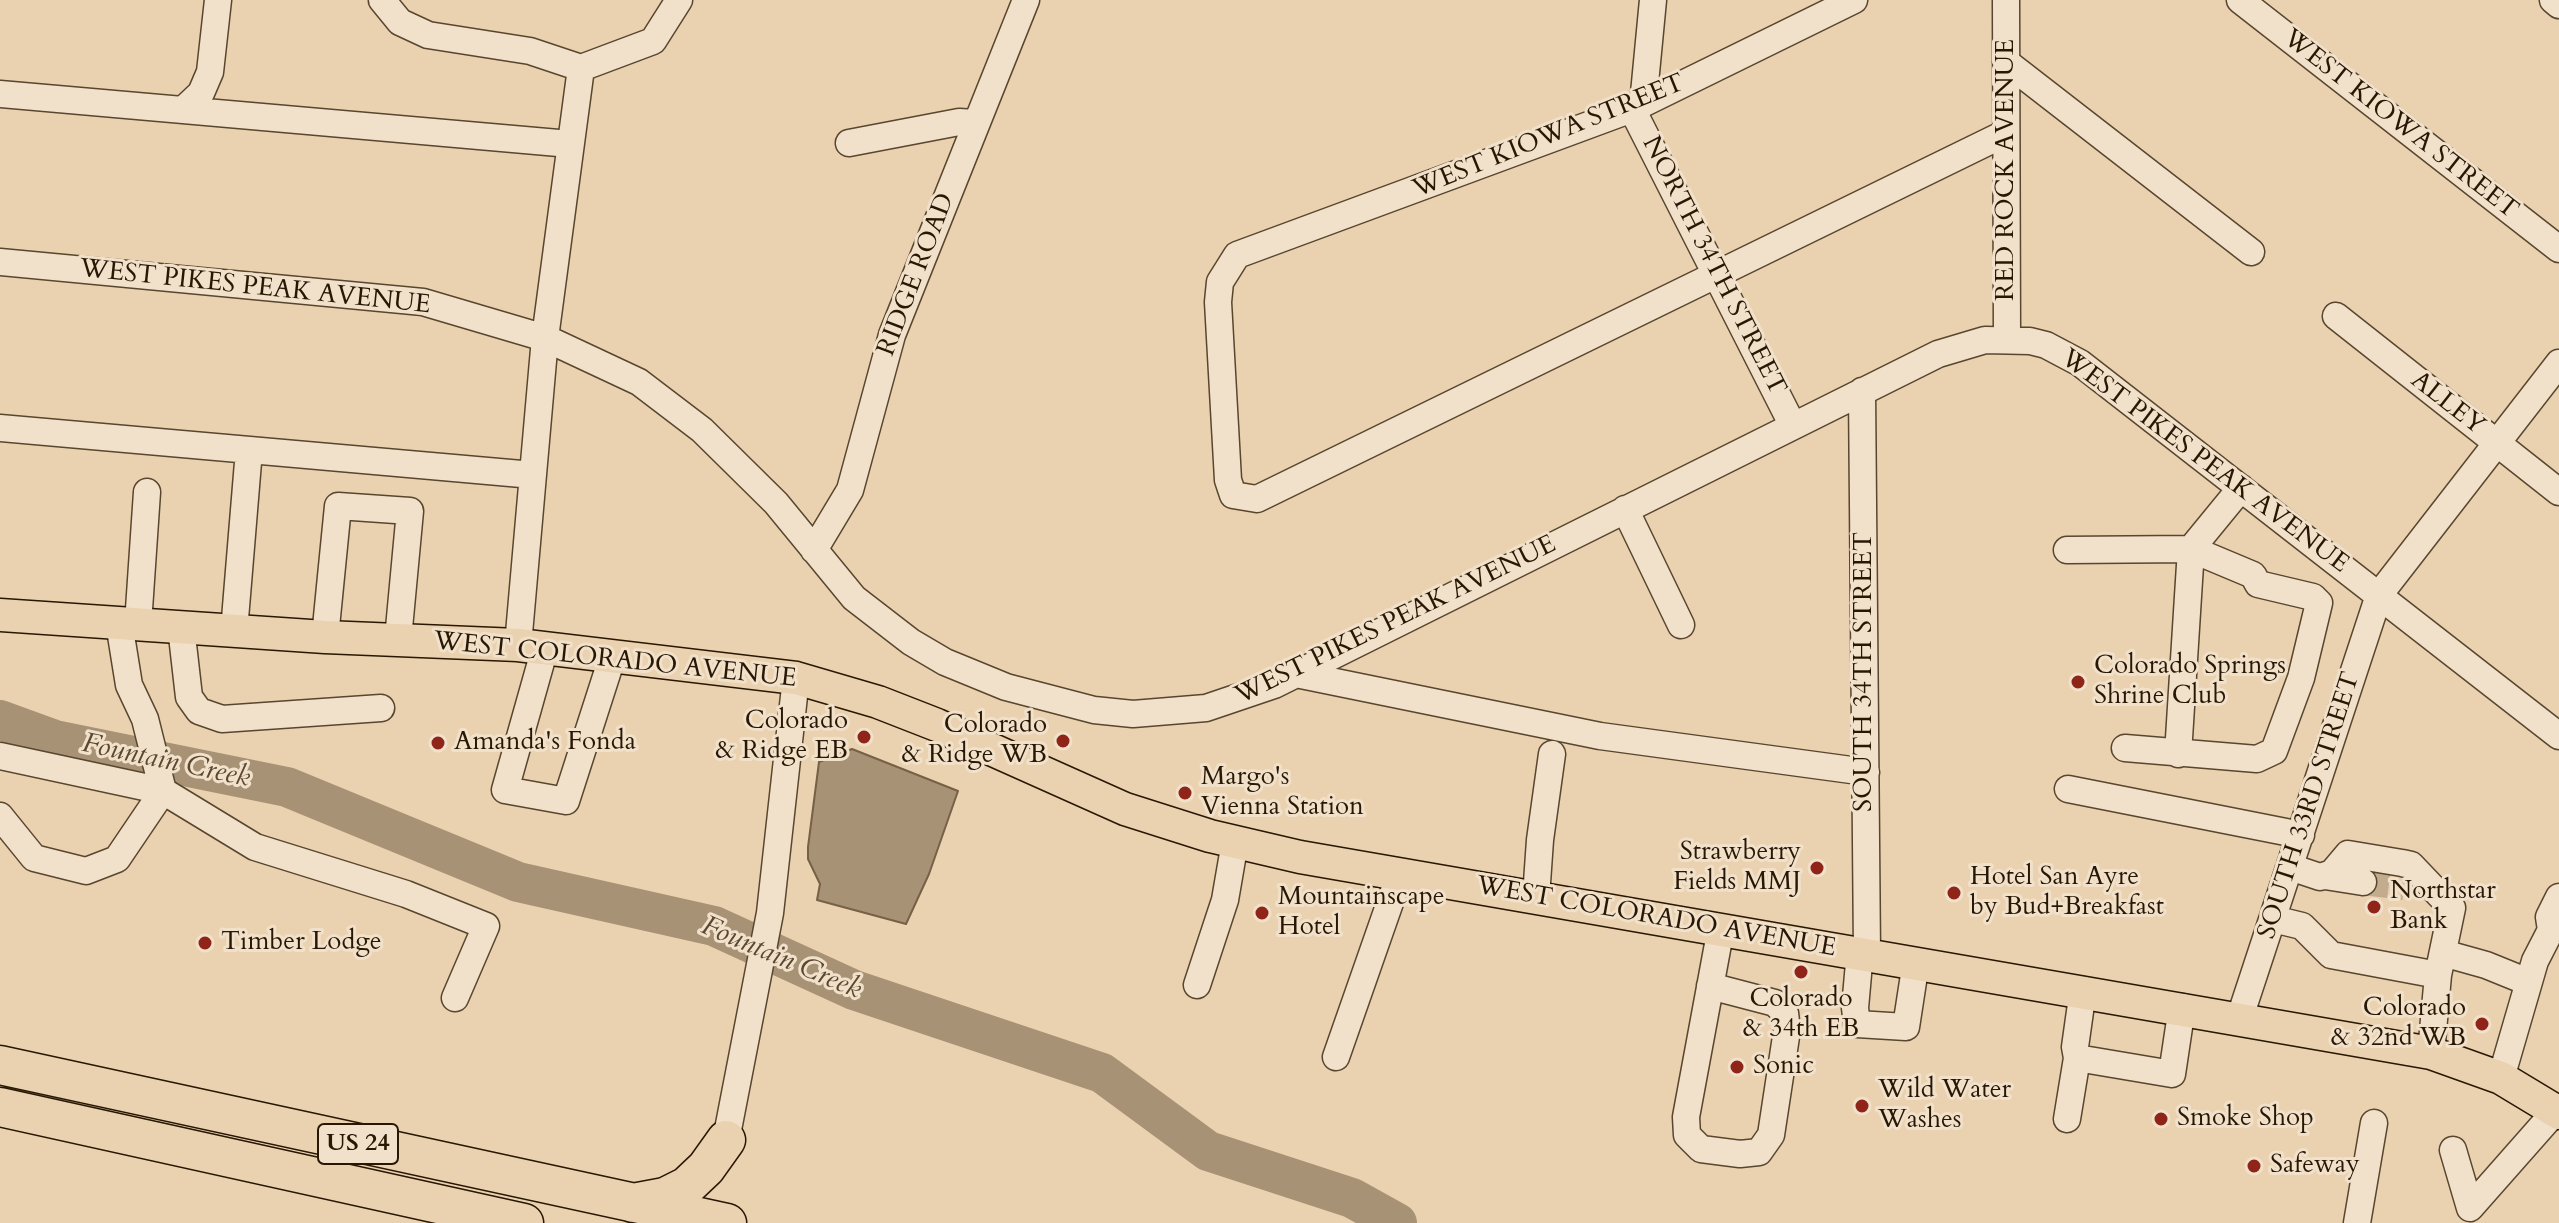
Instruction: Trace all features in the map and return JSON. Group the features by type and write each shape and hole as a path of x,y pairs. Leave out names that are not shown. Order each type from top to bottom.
{"highway":[{"name":"US 24","path":"0,1065 718,1222"},
{"name":"US 24","path":"0,1107 524,1223"},
{"path":"627,1204 665,1197 687,1186 706,1168 726,1140"},
{"path":"718,1222 726,1140"}],"main road":[{"name":"WEST COLORADO AVENUE","path":"0,615 325,637 532,646 796,678 878,702 937,725 1160,823 1235,842 1400,874 2240,1017 2431,1053 2501,1078 2558,1110"}],"street":[{"path":"183,110 201,93 210,72 218,0"},
{"path":"382,0 400,22 428,35 530,51 581,68 653,41 679,0"},
{"name":"RIDGE ROAD","path":"814,550 850,490 892,335 1026,0"},
{"name":"NORTH 34TH STREET","path":"1653,0 1638,106 1792,424"},
{"name":"WEST KIOWA STREET","path":"1716,272 1257,499 1233,495 1228,480 1218,302 1220,282 1237,255 1638,106 1854,0"},
{"name":"RED ROCK AVENUE","path":"2006,0 2007,339"},
{"name":"WEST KIOWA STREET","path":"2240,0 2559,249"},
{"path":"2553,0 2559,5"},
{"path":"2006,62 2251,252"},
{"path":"581,68 545,338 533,475 532,646 505,790 566,801 613,655"},
{"path":"0,94 570,144"},
{"path":"849,143 959,122 975,123"},
{"path":"1716,272 2006,133"},
{"name":"WEST PIKES PEAK AVENUE","path":"0,262 423,302 545,338 639,382 671,404 738,462 854,598 911,642 945,662 1006,687 1094,710 1174,713 1239,699 1296,674 1792,424 1963,345 2007,339 2046,345 2080,363 2559,736"},
{"name":"ALLEY","path":"2336,316 2559,492"},
{"name":"SOUTH 33RD STREET","path":"2240,1017 2379,595 2559,363"},
{"name":"SOUTH 34TH STREET","path":"1862,391 1866,772 1863,953 1855,1008 1857,1024 1906,1027 1916,962"},
{"path":"0,428 533,475"},
{"path":"234,631 249,450"},
{"path":"2178,754 2191,549 2241,488"},
{"path":"0,816 34,858 86,871 117,859 161,783 145,719 129,685 128,624 147,492"},
{"path":"325,637 338,506 410,511 398,639"},
{"path":"1625,509 1681,625"},
{"path":"2067,550 2191,549 2253,575 2258,584 2313,597 2319,603 2301,678 2274,751 2257,759 2125,748"},
{"path":"181,627 189,697 199,711 222,719 381,708"},
{"path":"1296,674 1600,736 1866,772"},
{"path":"726,1140 770,913 796,678"},
{"path":"1536,897 1552,754"},
{"path":"0,756 161,783 255,847 406,894 486,926 455,998"},
{"path":"2068,789 2301,835"},
{"path":"1197,985 1225,900 1235,842"},
{"path":"2325,876 2348,854 2411,865 2452,908 2441,964 2431,1053"},
{"path":"2290,867 2363,882"},
{"path":"1336,1057 1400,874"},
{"path":"2404,887 2438,893"},
{"path":"2501,1078 2528,982 2555,929 2549,917 2559,897"},
{"path":"2273,919 2308,929 2331,955 2486,965 2528,982"},
{"path":"1710,986 1775,1003 1785,1013 1787,1030 1771,1135 1759,1152 1740,1154 1701,1149 1687,1135 1686,1117 1710,986 1721,928"},
{"path":"2067,1119 2077,1058 2075,1047 2083,990"},
{"path":"2077,1058 2172,1074 2182,1007"},
{"path":"2474,1215 2558,1110"},
{"path":"2357,1223 2374,1123"},
{"path":"2453,1150 2474,1215"}],"shaded area":[{"path":"852,749 958,791 929,874 906,924 817,900 820,884 808,859 808,847 819,762"}],"waterway":[{"name":"Fountain Creek","path":"0,720 55,740 287,787 518,882 714,926 854,990 1102,1073 1208,1151 1352,1198 1397,1223"}],"tunnel":[{"path":"2363,882 2404,887"}],"place":[{"name":"Colorado Springs Shrine Club","path":"2078,682"},
{"name":"Colorado & Ridge EB","path":"864,737"},
{"name":"Colorado & Ridge WB","path":"1063,741"},
{"name":"Amanda's Fonda","path":"438,743"},
{"name":"Margo's Vienna Station","path":"1185,793"},
{"name":"Strawberry Fields MMJ","path":"1817,868"},
{"name":"Hotel San Ayre by Bud+Breakfast","path":"1954,893"},
{"name":"Northstar Bank","path":"2374,907"},
{"name":"Mountainscape Hotel","path":"1262,913"},
{"name":"Timber Lodge","path":"205,943"},
{"name":"Colorado & 34th EB","path":"1801,972"},
{"name":"Colorado & 32nd WB","path":"2482,1024"},
{"name":"Sonic","path":"1737,1067"},
{"name":"Wild Water Washes","path":"1862,1106"},
{"name":"Smoke Shop","path":"2161,1119"},
{"name":"Safeway","path":"2254,1166"}]}
